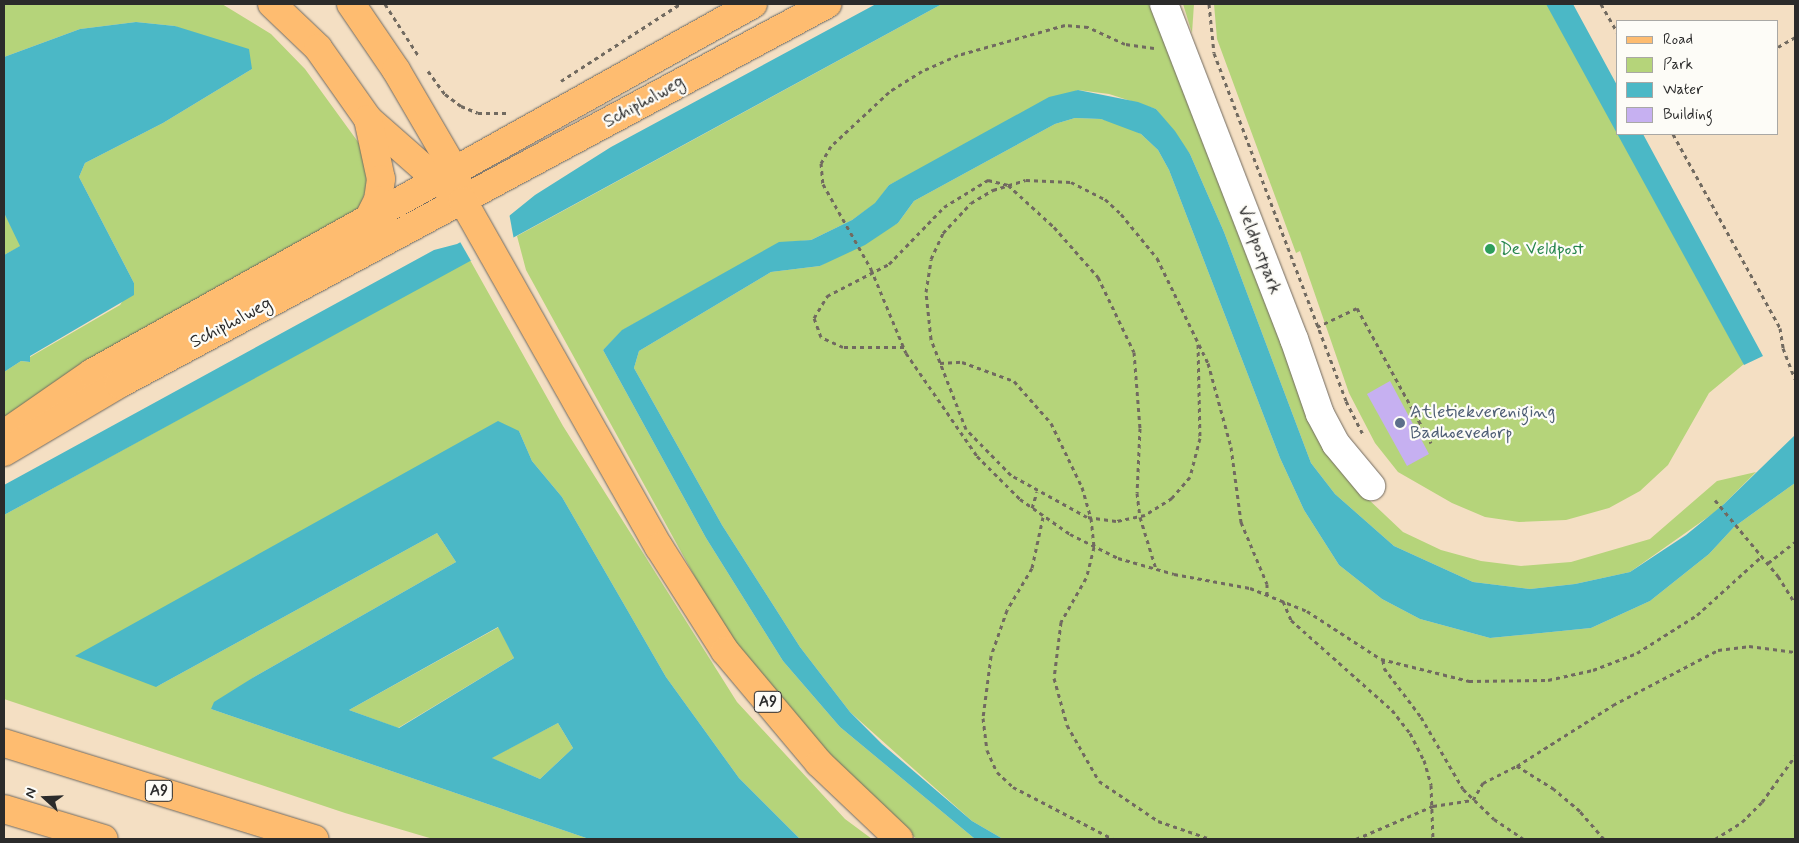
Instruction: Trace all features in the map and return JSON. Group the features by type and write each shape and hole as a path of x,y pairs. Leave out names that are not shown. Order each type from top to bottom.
{"main road":[{"path":"272,4 318,48 368,120 446,175"},
{"path":"351,4 396,70 446,175 465,206"},
{"name":"Schipholweg","path":"4,434 92,373 753,4"},
{"name":"Schipholweg","path":"4,452 119,384 376,244 465,206 827,4"},
{"path":"368,120 381,179 378,200 369,218"},
{"name":"A9","path":"465,206 658,547 725,651 819,764 899,839"},
{"name":"A9","path":"4,743 314,839"},
{"path":"4,809 104,839"}],"street":[{"name":"Veldpostpark","path":"1164,4 1294,339 1320,414 1336,444 1371,486"}],"path":[{"path":"386,4 438,87 452,102 478,113 513,110"},
{"path":"559,82 680,4"},
{"name":"Veldpostpark","path":"1209,4 1214,53 1346,401 1368,441"},
{"path":"1601,4 1616,30"},
{"path":"1158,48 1125,44 1088,27 1065,25 979,48 922,71 880,100 825,153 820,170 840,214 866,261 904,348 960,433 999,480 1032,508 1094,547 1156,570 1267,594 1283,600 1307,611 1383,660 1441,676 1490,682 1548,680 1585,672 1637,653 1676,631 1762,556"},
{"path":"1779,46 1795,37"},
{"path":"1674,135 1780,328 1782,348 1795,379"},
{"path":"1198,344 1200,438 1190,477 1172,498 1140,517 1116,521 1091,518 1036,492 996,462 966,429 940,363 929,325 926,292 936,245 951,222 971,203 1008,185 1055,179 1070,182 1104,199 1134,227 1157,258 1188,316 1198,344 1204,352 1218,391 1231,447 1241,522 1267,584 1267,594"},
{"path":"904,348 843,347 822,337 814,318 827,296 889,264 944,207 988,180 1008,185 1054,227 1098,277 1134,352 1140,428 1137,493 1140,517 1156,570"},
{"path":"1294,339 1357,308 1431,443"},
{"path":"940,363 962,362 1014,381 1051,424 1082,487 1091,518 1094,547 1086,578 1061,622 1054,678 1067,725 1100,781 1158,821 1211,839"},
{"path":"960,433 966,429"},
{"path":"1032,508 1036,492"},
{"path":"1715,500 1768,563 1795,602"},
{"path":"1043,516 1032,568 1007,610 991,656 984,718 986,750 997,772 1013,787 1113,839"},
{"path":"1768,563 1795,542"},
{"path":"1283,600 1291,620 1311,641 1402,721 1424,760 1433,806 1433,839"},
{"path":"1473,800 1483,783 1516,766 1614,705 1718,650 1749,646 1795,652"},
{"path":"1383,660 1384,668 1421,717 1450,771 1473,800 1524,839"},
{"path":"1715,839 1742,822 1762,802 1795,756"},
{"path":"1516,766 1554,789 1580,811 1604,839"},
{"path":"1356,839 1433,806 1473,800"}],"green space":[{"path":"4,4 222,4 271,34 305,69 361,146 369,180 360,207 347,222 4,428 4,372 21,361 29,362 30,357 120,305 134,283 79,177 85,163 163,123 252,69 175,26 136,22 80,29 4,57"},
{"path":"942,4 1150,4 1167,29 1349,481 1403,532 1441,550 1481,561 1521,566 1571,562 1650,539 1717,481 1756,472 1718,510 1630,572 1575,584 1530,589 1473,582 1394,546 1335,494 1311,463 1224,232 1190,154 1156,109 1109,94 1078,90 889,185 876,203 852,220 811,240 779,243 623,330 603,350 706,538 783,661 840,727 975,839 917,839 890,819 828,763 734,648 526,270 517,236"},
{"path":"1183,4 1194,4 1192,33"},
{"name":"De Veldpost","path":"1214,4 1547,4 1616,130 1616,135 1619,135 1744,364 1709,393 1668,465 1640,491 1609,508 1566,520 1519,522 1485,517 1452,503 1398,472 1375,443 1349,393 1300,251 1296,253 1217,39"},
{"path":"1075,118 1101,119 1124,125 1141,134 1158,150 1169,170 1280,458 1304,510 1339,565 1382,599 1420,619 1490,638 1591,628 1650,601 1709,554 1734,527 1795,483 1795,839 1003,839 972,821 850,712 800,647 722,525 634,368 639,351 771,272 820,266 898,223 914,201 1055,124"},
{"path":"4,213 21,246 4,255"},
{"path":"470,260 563,426 737,702 845,819 872,839 800,839 739,778 666,677 562,497 532,461 519,431 156,687 437,533 456,562 254,677 211,709 589,839 433,839 345,813 4,699 4,515"},
{"path":"499,627 514,658 398,728 349,710"},
{"path":"558,723 573,748 540,779 491,758"}],"water":[{"path":"876,4 942,4 4,515 4,485 434,250 457,244 509,216 535,195 611,147"},
{"path":"1546,4 1573,4 1616,83 1616,132"},
{"path":"136,22 175,26 249,49 252,69 163,123 85,163 79,177 134,283 134,295 30,356 30,362 21,361 4,372 4,255 20,246 4,213 4,57 80,29"},
{"path":"1078,90 1138,102 1156,109 1175,131 1190,154 1224,232 1311,463 1335,494 1394,546 1473,582 1530,589 1575,584 1630,572 1686,535 1724,504 1795,435 1795,483 1734,527 1709,554 1650,601 1591,628 1490,638 1420,619 1382,599 1339,565 1304,510 1280,458 1169,170 1158,150 1141,134 1101,119 1075,118 1055,124 914,201 898,223 865,245 820,266 771,272 639,351 634,368 722,525 800,647 850,712 882,744 972,821 1003,839 975,839 840,727 783,661 706,538 603,350 622,330 779,242 811,240 852,220 875,203 889,185 1049,97"},
{"path":"1618,135 1644,135 1763,356 1744,365"},
{"path":"498,421 519,431 532,461 562,497 666,677 739,778 800,839 589,839 211,709 214,702 254,677 456,562 437,533 156,687 75,656","holes":["498,627 514,658 399,728 349,710","558,723 573,748 540,779 492,758"]}],"pier":[{"path":"509,213 514,240 471,261 459,240"}],"building":[{"path":"1390,381 1429,454 1407,466 1367,394"}],"place":[{"name":"De Veldpost","path":"1490,249"},
{"name":"Atletiekvereniging Badhoevedorp","path":"1400,423"}]}
